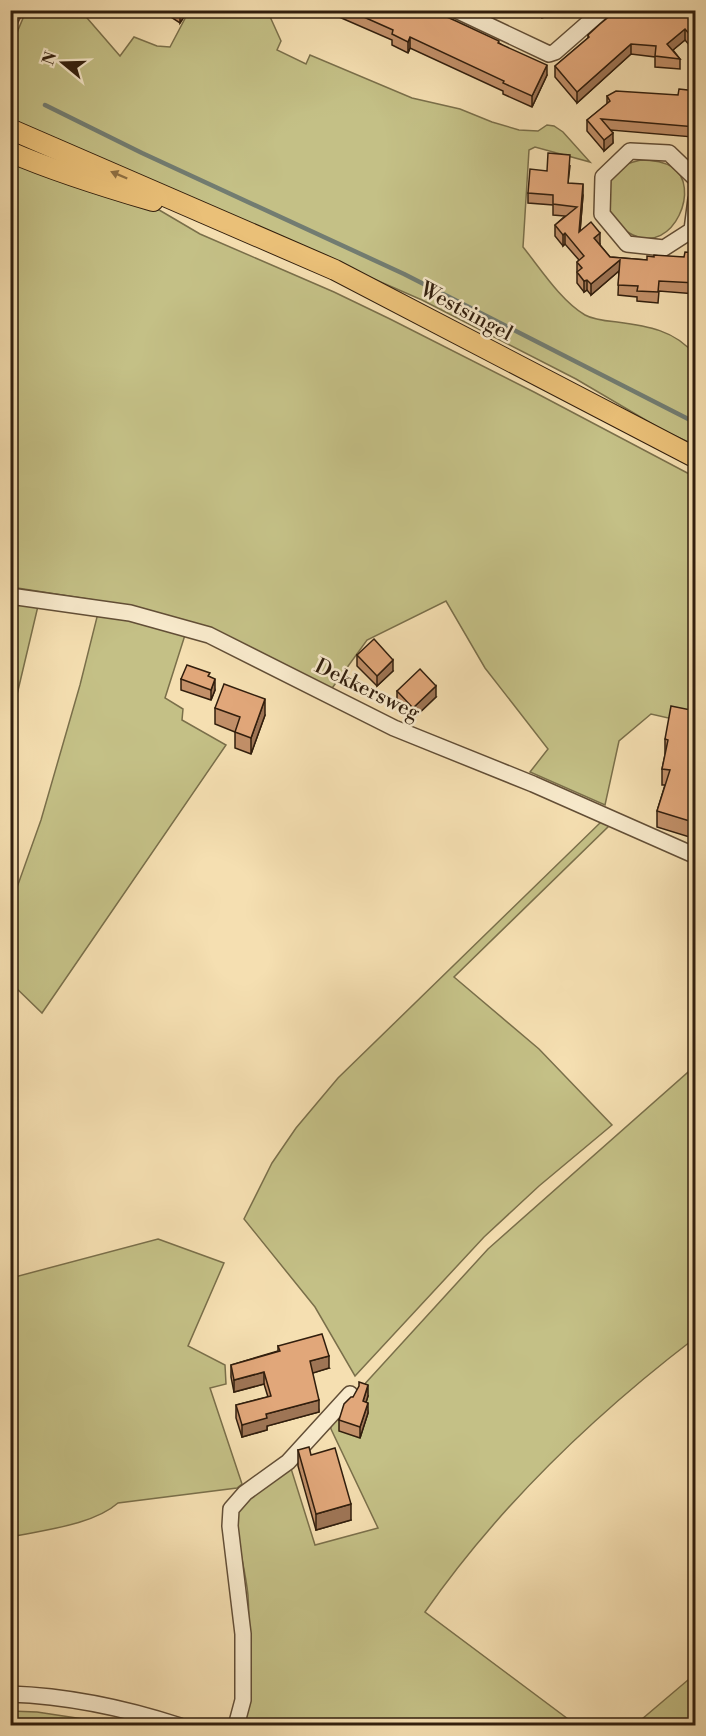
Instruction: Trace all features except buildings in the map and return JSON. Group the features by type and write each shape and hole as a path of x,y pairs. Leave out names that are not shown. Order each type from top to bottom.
{"main road":[{"name":"Westsingel","path":"10,129 334,270 696,458"},
{"name":"Westsingel","path":"10,152 119,191 211,216"}],"street":[{"path":"10,20 15,10"},
{"path":"456,10 549,54 555,52 603,10"},
{"path":"696,179 669,153 630,151 603,177 602,214 627,244 664,248 694,232 696,199"},
{"name":"Dekkersweg","path":"10,596 130,613 209,635 394,728 533,784 696,856"},
{"path":"236,1725 243,1700 243,1634 230,1526 231,1509 245,1493 288,1462 350,1394"},
{"path":"10,1694 79,1700 146,1714 180,1725"}],"shaded area":[{"path":"267,10 281,41 277,50 306,64 310,55 412,98 460,109 519,130 538,131 547,125 554,126 563,132 590,162 535,147 529,150 523,247 559,293 585,315 660,331 679,340 695,355 695,445 666,432 576,379 422,300 11,119 11,47 26,11 81,11 120,56 134,37 157,46 170,47 189,11"},
{"path":"11,157 149,204 200,234 390,319 695,477 695,724 651,714 619,741 605,805 530,772 548,749 485,668 446,601 367,640 330,691 131,608 11,587"},
{"path":"641,160 657,161 672,167 681,176 684,188 684,202 671,227 661,235 648,239 633,235 618,226 610,213 607,200 609,180 612,174 628,163"},
{"path":"11,599 38,606 11,720"},
{"path":"98,613 137,620 185,635 165,698 183,709 182,720 226,745 42,1013 11,983 10,907 41,820"},
{"path":"603,820 612,823 454,977 539,1049 612,1125 539,1186 484,1237 355,1376 315,1307 244,1219 272,1163 296,1128 338,1078"},
{"path":"695,1066 695,1338 620,1399 550,1464 484,1535 425,1612 576,1725 241,1725 249,1611 235,1511 289,1462 315,1545 378,1528 331,1429 330,1422 488,1249"},
{"path":"158,1239 224,1263 188,1346 225,1365 226,1384 210,1388 242,1484 237,1488 118,1503 82,1522 11,1537 11,1278"},
{"path":"695,1674 695,1725 635,1725"},
{"path":"10,1711 37,1712 123,1725 11,1725"}],"waterway":[{"path":"45,105 142,153 404,274 696,423"}]}
